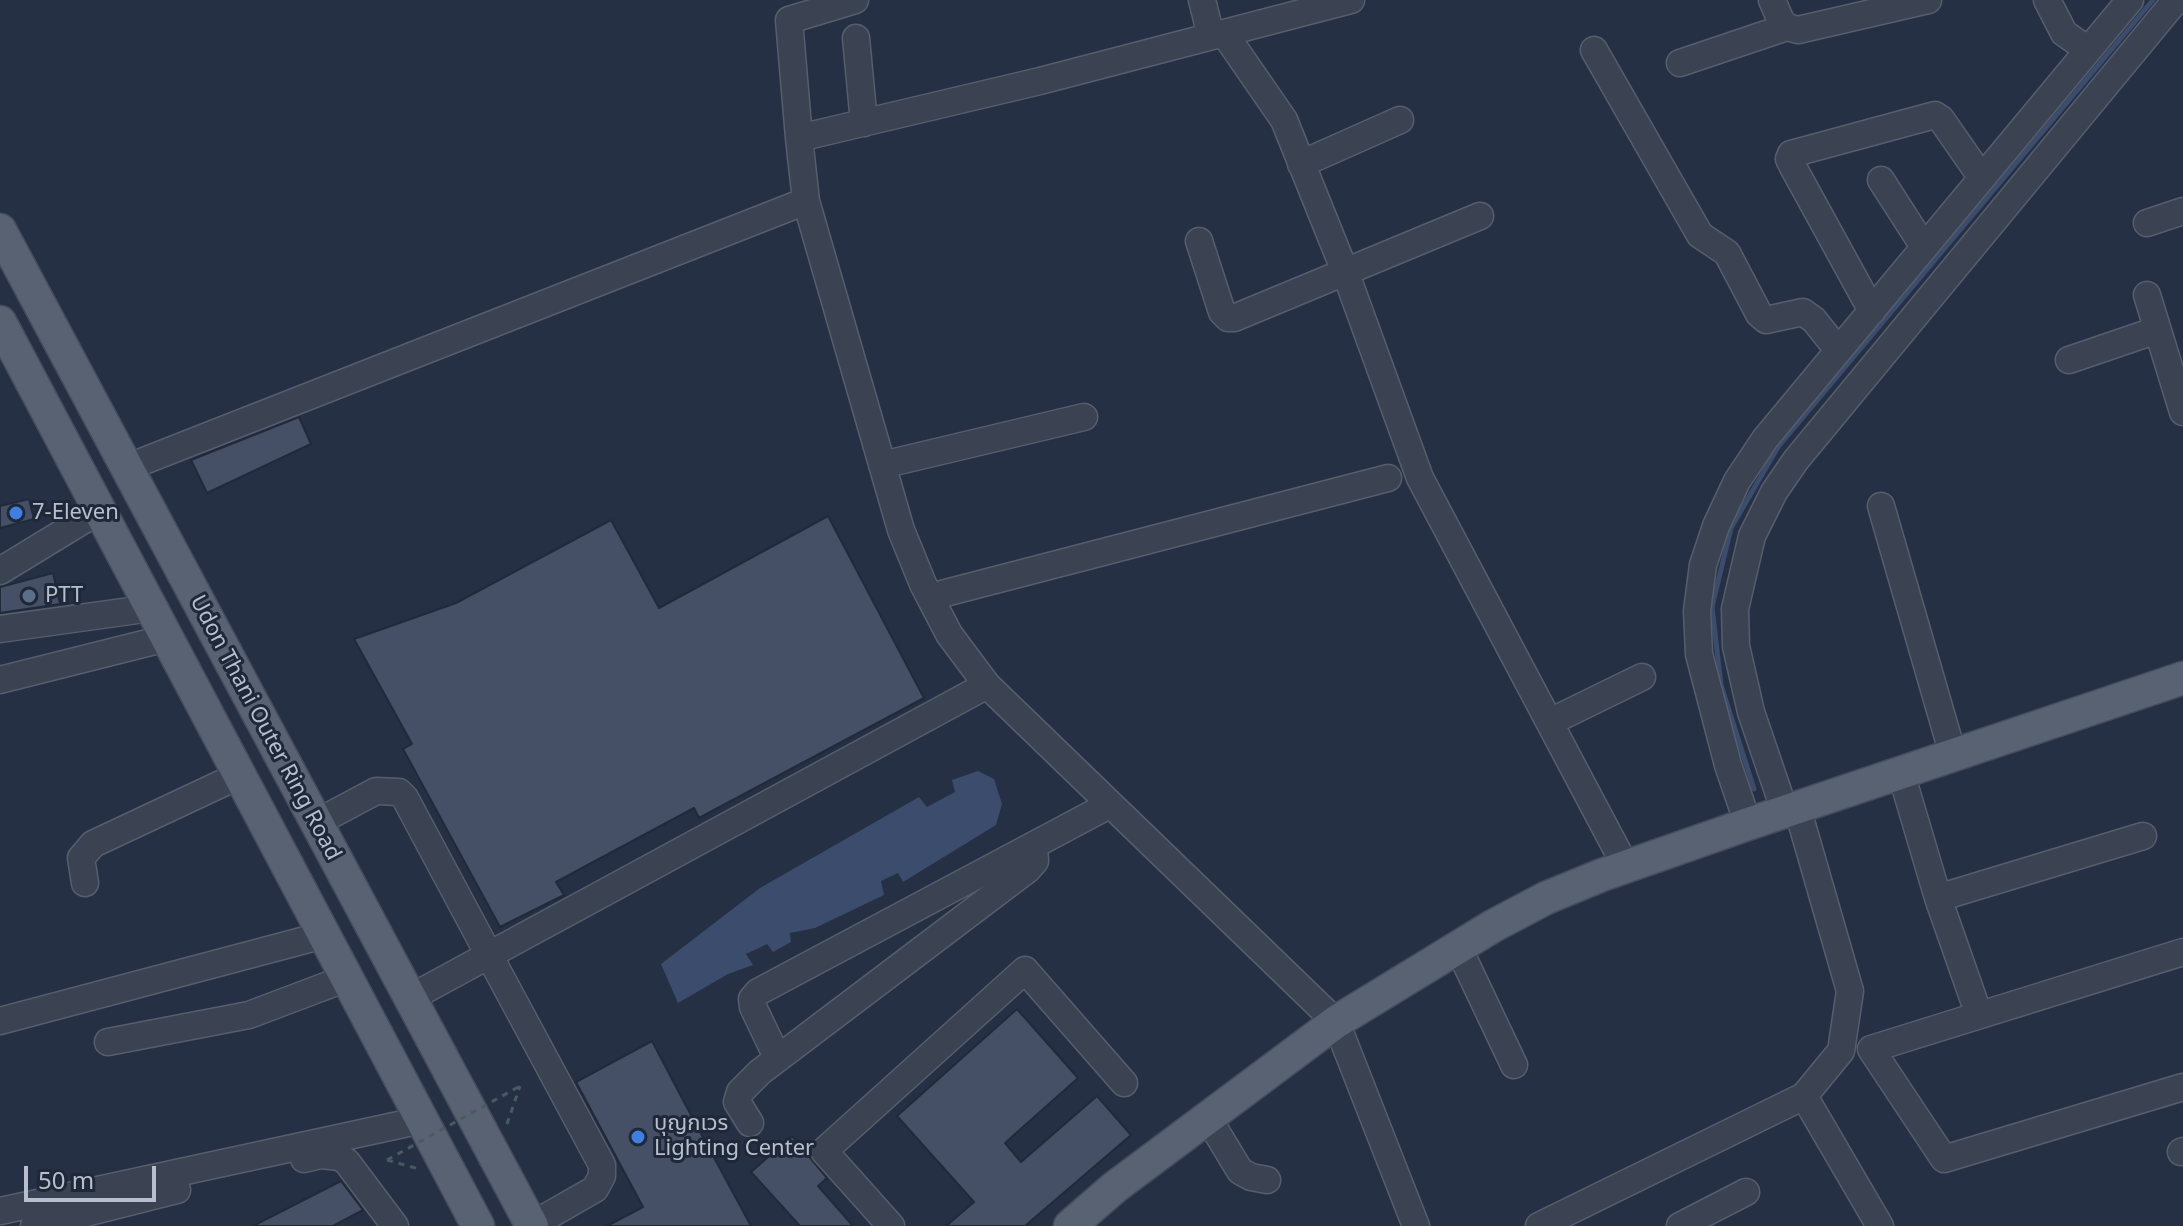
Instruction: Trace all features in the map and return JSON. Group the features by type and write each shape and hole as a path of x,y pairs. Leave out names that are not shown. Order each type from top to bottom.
{"main road":[{"name":"Udon Thani Outer Ring Road","path":"0,230 532,1226"},
{"name":"Udon Thani Outer Ring Road","path":"2,328 478,1226"},
{"path":"1070,1226 1115,1187 1336,1022 1458,947 1546,898 1748,824 2183,678"}],"street":[{"path":"855,0 789,20 806,201 901,530 930,597 949,634 987,685 1336,1022 1416,1226"},
{"path":"1202,0 1218,35 1284,120 1346,274 1420,478 1626,867"},
{"path":"799,138 1040,81 1351,0"},
{"path":"1772,0 1781,21 1787,27 1798,30 1928,0"},
{"path":"2047,0 2064,33 2088,50"},
{"path":"1748,824 1728,765 1699,654 1697,611 1703,565 1716,526 1737,481 1765,439 2130,0"},
{"path":"1539,1226 1804,1096 1841,1051 1850,991 1791,810 1751,712 1736,646 1735,609 1752,536 1774,492 1796,460 2176,0"},
{"path":"1680,63 1787,27"},
{"path":"856,38 864,123"},
{"path":"1594,50 1700,235 1727,253 1759,314 1766,320 1803,312 1814,320 1838,350"},
{"path":"1872,311 1793,167 1789,159 1791,154 1935,115 1941,119 1982,178"},
{"path":"1301,164 1400,120"},
{"path":"1881,180 1924,247"},
{"path":"126,468 806,201"},
{"path":"2147,223 2183,211"},
{"path":"1199,241 1222,312 1228,318 1234,318 1480,216"},
{"path":"2147,295 2183,412"},
{"path":"2069,360 2157,330"},
{"path":"882,465 1084,417"},
{"path":"930,597 1388,478"},
{"path":"1881,506 1953,755"},
{"path":"0,571 100,510"},
{"path":"0,629 152,608"},
{"path":"0,680 167,638"},
{"path":"1550,722 1642,677"},
{"path":"410,998 987,685"},
{"path":"1901,773 1938,898 1979,1015"},
{"path":"85,883 81,858 93,844 240,775"},
{"path":"316,823 376,791 399,792 405,798 602,1165 602,1176 595,1189 532,1226"},
{"path":"777,1057 753,1007 752,999 758,992 1109,805"},
{"path":"1938,898 2143,836"},
{"path":"750,1123 737,1102 740,1092 777,1057 1027,870 1035,861 1034,845"},
{"path":"0,1021 324,935"},
{"path":"1458,947 1514,1065"},
{"path":"2183,952 1871,1049 1944,1159 2183,1087"},
{"path":"891,1226 824,1151 1025,970 1124,1083"},
{"path":"108,1042 249,1015 347,978"},
{"path":"1804,1096 1880,1226"},
{"path":"1208,1118 1240,1171 1267,1180"},
{"path":"0,1211 422,1120"},
{"path":"34,1226 321,1155 340,1157 347,1162 395,1226"},
{"path":"1680,1226 1746,1192"}],"path":[{"path":"387,1160 520,1086 494,1157"}],"water":[{"path":"978,771 994,779 1002,804 996,825 903,882 898,873 881,881 884,895 815,928 790,933 791,942 773,952 767,944 746,954 753,965 728,974 678,1003 661,964 760,888 919,797 927,807 955,792 952,780"}],"building":[{"path":"299,417 311,444 207,493 191,460"},
{"name":"7-Eleven","path":"29,499 34,519 0,528 0,506"},
{"path":"828,516 924,698 699,818 694,808 556,882 564,895 500,927 403,749 412,744 354,639 456,603 611,520 659,608"},
{"name":"PTT","path":"53,573 60,604 0,613 0,587"},
{"path":"1017,1009 1078,1078 1005,1143 1021,1162 1097,1096 1131,1135 1025,1226 946,1226 974,1202 897,1116"},
{"path":"652,1041 751,1226 607,1226 643,1207 576,1082"},
{"path":"792,1136 827,1178 818,1186 853,1226 800,1226 751,1172"},
{"path":"341,1181 363,1210 333,1226 253,1226"}],"waterway":[{"path":"1754,789 1721,685 1712,607 1731,528 1778,447 2153,0"}],"place":[{"name":"7-Eleven","path":"16,513"},
{"name":"PTT","path":"29,596"},
{"name":"บุญกเวร Lighting Center","path":"638,1137"}]}
